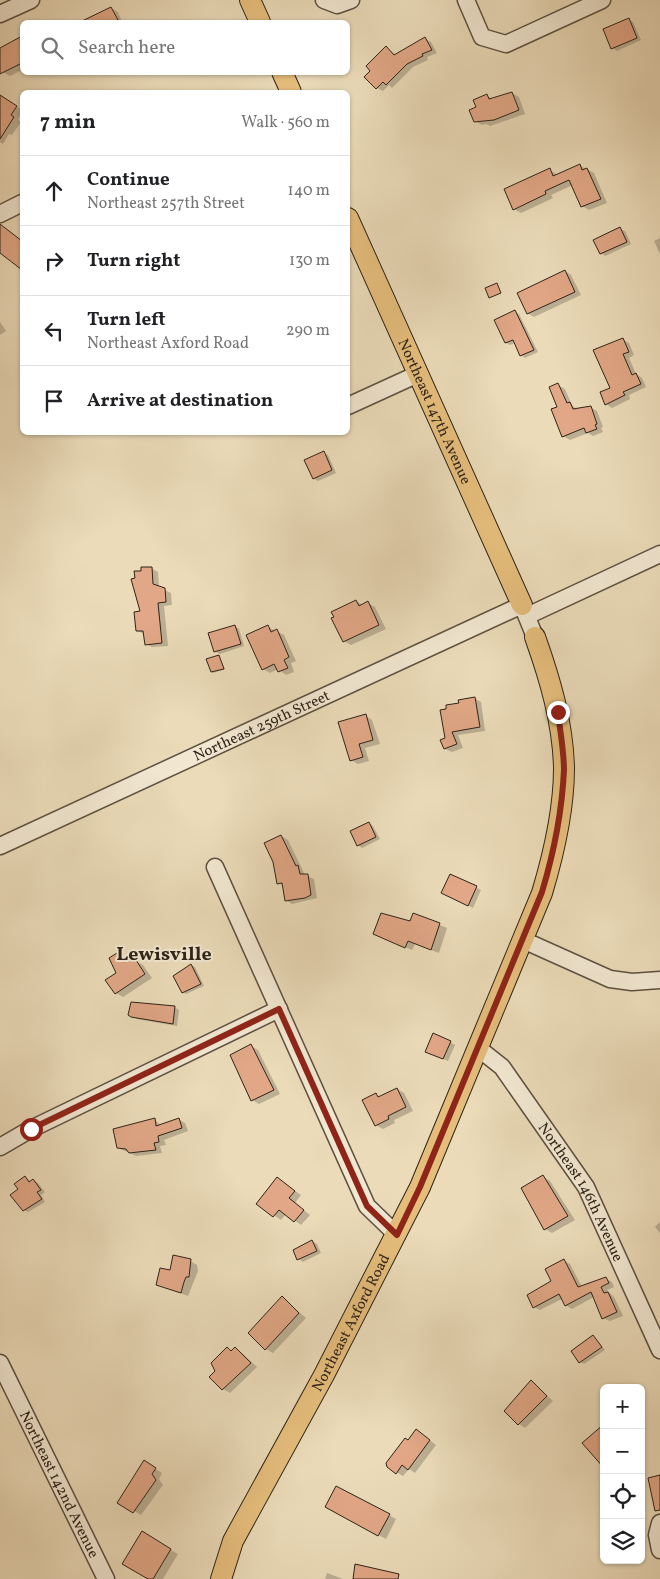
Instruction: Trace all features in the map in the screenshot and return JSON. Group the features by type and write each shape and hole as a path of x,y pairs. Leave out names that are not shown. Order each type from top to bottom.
{"main road":[{"path":"250,0 259,20"},
{"name":"Northeast 147th Avenue","path":"350,222 524,610"},
{"name":"Northeast Axford Road","path":"221,1579 233,1542 397,1235 420,1187 523,940 552,856 559,821 564,768 558,712 548,672 535,637"}],"street":[{"path":"0,14 31,0"},
{"path":"324,0 337,5 352,0"},
{"path":"466,0 482,37 506,44 602,0"},
{"path":"0,214 20,203"},
{"path":"350,405 418,374"},
{"name":"Northeast 259th Street","path":"0,846 524,610 660,554"},
{"name":"Northeast Axford Road","path":"524,610 535,637"},
{"path":"215,867 367,1206 397,1235"},
{"path":"523,940 610,978 632,982 660,980"},
{"path":"0,1147 31,1129 279,1009"},
{"name":"Northeast 146th Avenue","path":"478,1048 502,1067 586,1187 660,1350"},
{"name":"Northeast 142nd Avenue","path":"0,1363 106,1579"},
{"path":"660,1523 657,1535 660,1550"}],"building":[{"path":"111,7 118,20 84,20"},
{"path":"629,18 637,38 611,49 603,29"},
{"path":"20,37 20,64 0,74 0,48"},
{"path":"425,37 432,50 407,64 386,85 383,82 376,89 364,77 370,71 366,66 386,46 394,55"},
{"path":"512,92 519,110 494,120 474,122 469,110 476,107 473,100 487,94 489,99"},
{"path":"0,95 17,106 11,115 14,117 0,139"},
{"path":"580,164 582,170 587,168 601,199 581,207 569,180 545,191 546,194 513,210 504,189 550,168 553,176"},
{"path":"0,224 20,239 20,268 0,253"},
{"path":"620,227 627,242 600,254 593,240"},
{"path":"565,270 575,292 527,314 517,293"},
{"path":"497,283 501,293 489,298 485,288"},
{"path":"515,310 534,350 520,356 513,340 505,343 494,320"},
{"path":"623,338 629,352 623,354 632,375 636,373 641,384 623,392 625,395 605,405 600,392 610,388 593,350"},
{"path":"558,383 567,403 570,402 573,409 591,406 597,429 586,433 584,428 562,437 551,409 557,407 549,387"},
{"path":"324,451 332,470 313,479 304,460"},
{"path":"141,567 152,567 153,584 165,588 166,602 158,603 162,643 145,645 143,631 136,631 134,612 140,611 131,579 135,578 134,571 141,571"},
{"path":"356,600 359,606 368,601 379,625 343,642 331,618 334,617 331,612"},
{"path":"235,625 241,644 214,652 208,633"},
{"path":"268,625 271,632 277,629 289,657 284,660 288,668 278,672 274,664 262,670 246,635"},
{"path":"219,655 224,669 211,672 206,659"},
{"path":"475,697 480,727 452,732 457,744 444,749 440,740 445,738 440,710 446,709 446,705 459,703 458,700"},
{"path":"366,714 373,740 359,744 363,757 350,761 338,722"},
{"path":"369,822 376,837 357,846 350,831"},
{"path":"281,835 296,866 298,865 300,874 308,874 311,895 305,898 285,901 282,883 277,884 273,862 264,843"},
{"path":"450,874 477,886 468,906 441,893"},
{"path":"381,913 410,921 413,913 440,923 431,950 408,941 405,948 373,934"},
{"path":"117,953 124,962 131,958 133,962 136,960 145,974 115,994 105,980 116,973 109,958"},
{"path":"191,964 201,984 182,993 173,976"},
{"path":"131,1002 175,1006 173,1024 131,1017 128,1015"},
{"path":"433,1033 451,1041 443,1059 425,1052"},
{"path":"251,1044 274,1090 251,1101 230,1055"},
{"path":"397,1088 406,1107 388,1116 389,1119 375,1126 362,1100 376,1093 378,1097"},
{"path":"155,1118 156,1126 179,1118 182,1128 158,1136 159,1142 154,1143 156,1150 129,1153 126,1149 117,1148 113,1129"},
{"path":"543,1175 568,1216 544,1230 521,1188"},
{"path":"25,1176 29,1182 33,1179 41,1190 37,1192 42,1199 23,1211 10,1195 18,1189 14,1184"},
{"path":"277,1177 295,1191 289,1198 304,1210 294,1222 279,1210 273,1217 256,1204"},
{"path":"312,1240 317,1251 297,1260 293,1250"},
{"path":"173,1255 191,1259 189,1277 186,1277 181,1293 156,1285 160,1268 170,1270"},
{"path":"564,1259 578,1287 606,1277 609,1283 601,1287 604,1293 608,1292 617,1312 602,1319 591,1292 565,1306 559,1294 533,1308 527,1295 551,1281 545,1269"},
{"path":"282,1296 299,1313 265,1350 248,1333"},
{"path":"593,1335 602,1347 579,1363 571,1351"},
{"path":"227,1347 231,1351 235,1347 251,1363 222,1390 209,1377 215,1371 211,1363"},
{"path":"531,1380 547,1396 518,1425 504,1411"},
{"path":"600,1427 600,1463 582,1443"},
{"path":"416,1429 430,1440 408,1470 402,1465 396,1474 387,1467 386,1463 405,1438 408,1440"},
{"path":"144,1460 156,1468 152,1474 156,1480 133,1513 117,1503"},
{"path":"660,1475 660,1510 655,1511 648,1478"},
{"path":"336,1486 390,1514 378,1536 325,1507"},
{"path":"142,1531 171,1549 153,1579 148,1579 122,1564"},
{"path":"355,1564 399,1574 398,1579 353,1579"}],"district":[{"name":"Lewisville","path":"164,953"}],"route":[{"path":"31,1129 279,1009 367,1206 382,1223 397,1235 420,1187 542,892 559,821 564,768 558,712"}]}
